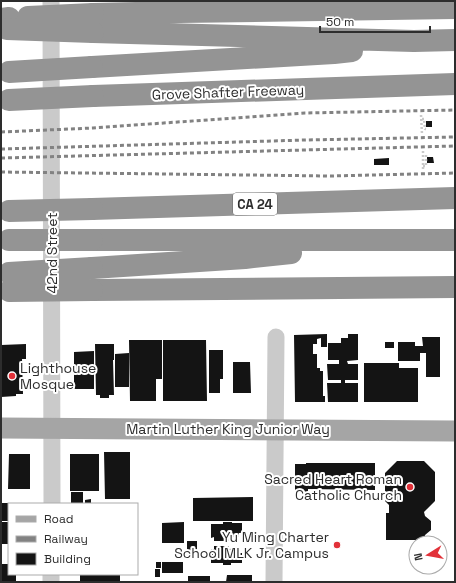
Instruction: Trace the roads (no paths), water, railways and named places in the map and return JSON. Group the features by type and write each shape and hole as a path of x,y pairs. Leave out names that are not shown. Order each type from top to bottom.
{"highway":[{"path":"93,23 153,12 455,8"},
{"path":"5,24 93,23 418,41 455,40"},
{"path":"5,72 334,53 418,41"},
{"name":"Grove Shafter Freeway","path":"5,100 455,84"},
{"name":"CA 24","path":"5,211 455,198"},
{"path":"5,240 455,240"},
{"path":"5,282 92,268 245,258 419,240"},
{"path":"5,282 92,290 455,287"}],"main road":[{"name":"Martin Luther King Junior Way","path":"1,428 455,431"}],"street":[{"name":"42nd Street","path":"52,1 52,503"},
{"path":"274,582 276,337"}],"railway":[{"path":"1,132 93,128 305,113 455,110"},
{"path":"1,149 455,137"},
{"path":"1,158 455,146"},
{"path":"1,172 330,176 455,173"}],"place":[{"name":"Lighthouse Mosque","path":"12,376"},
{"name":"Sacred Heart Roman Catholic Church","path":"410,487"},
{"name":"Yu Ming Charter School MLK Jr. Campus","path":"337,545"}]}
